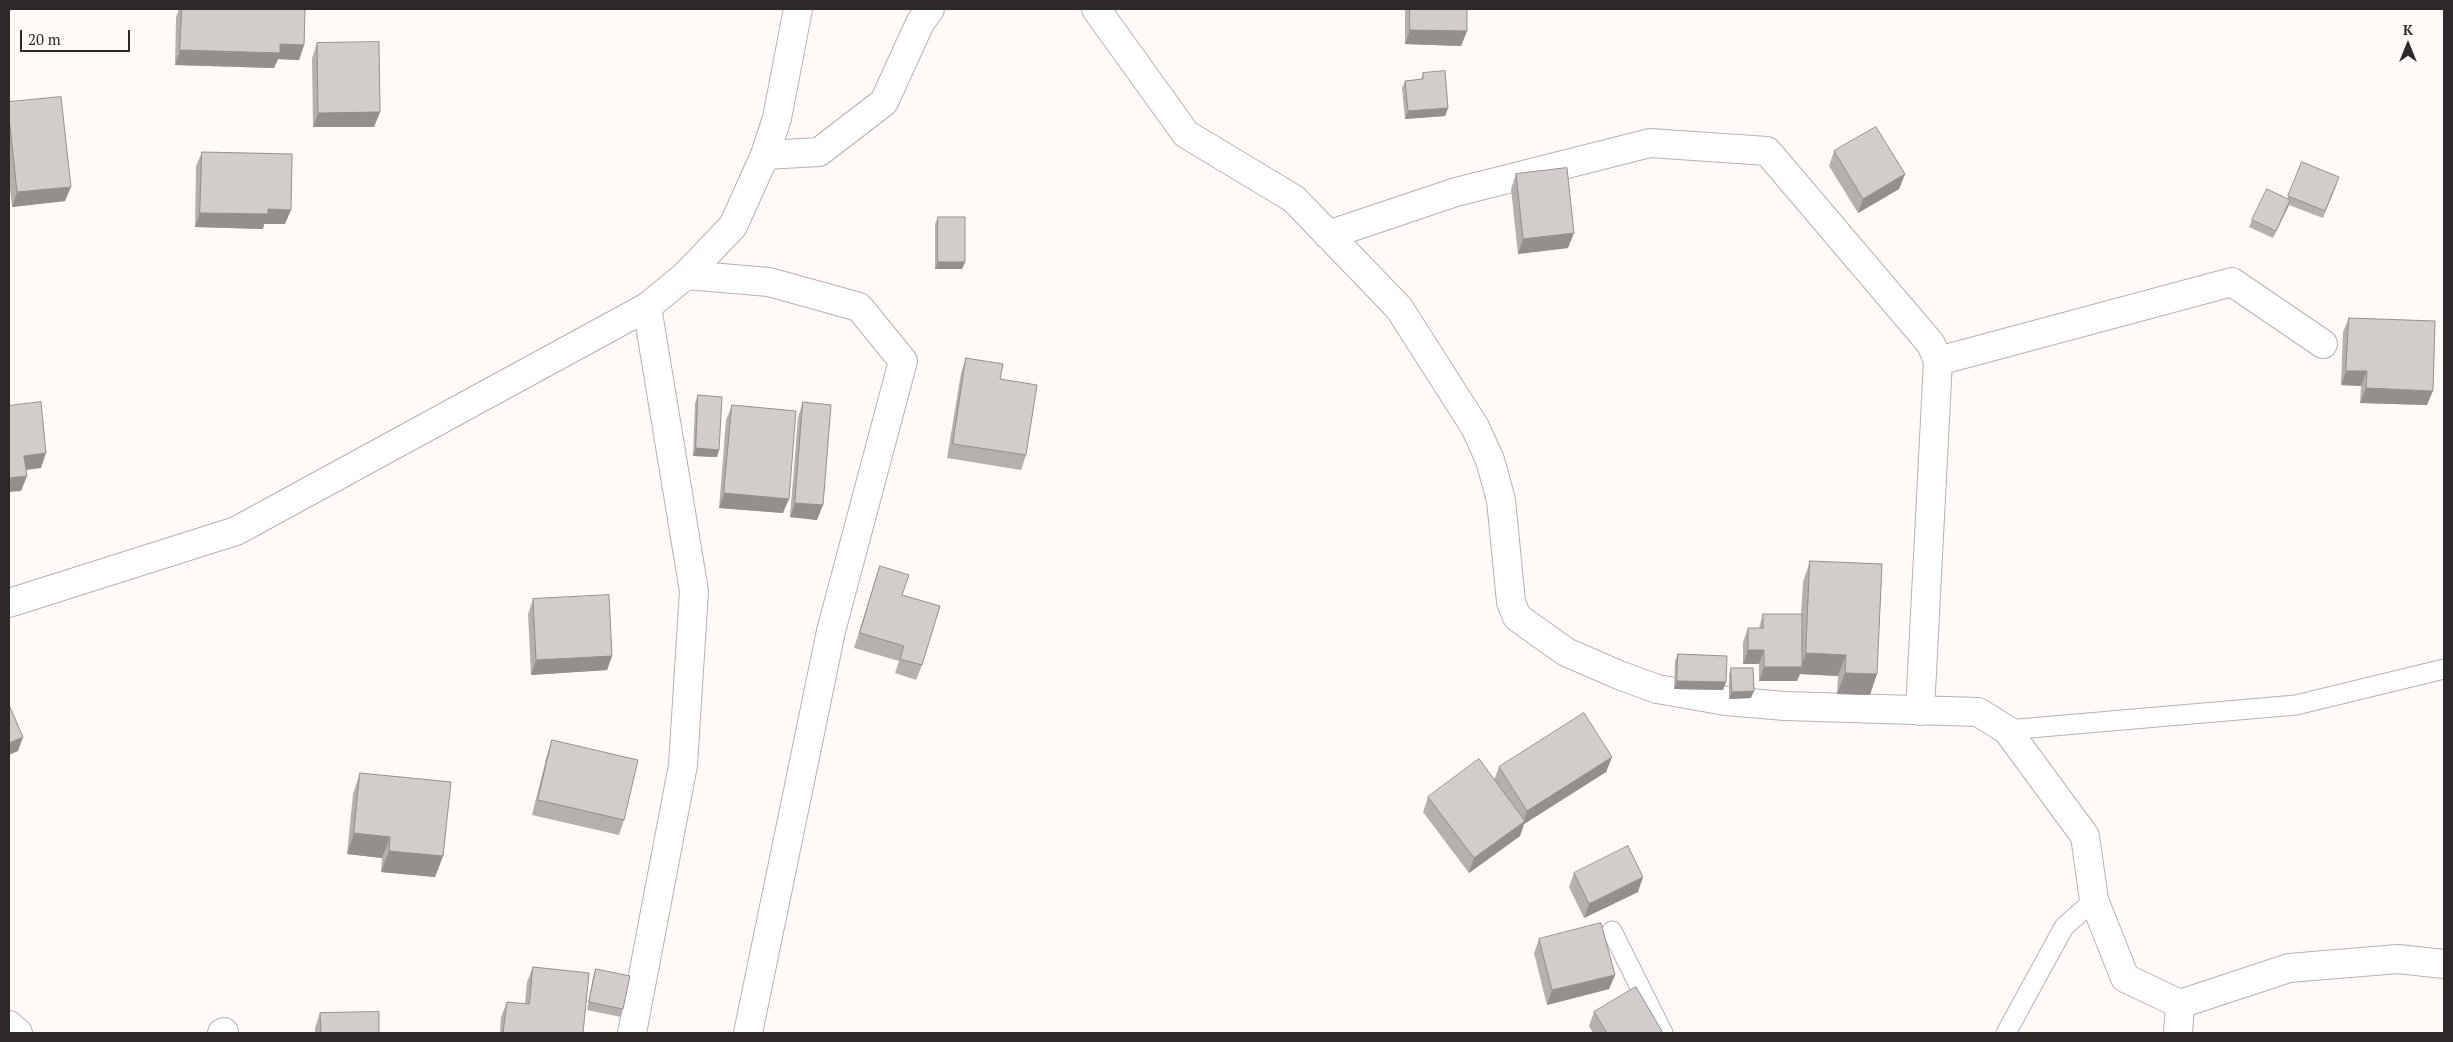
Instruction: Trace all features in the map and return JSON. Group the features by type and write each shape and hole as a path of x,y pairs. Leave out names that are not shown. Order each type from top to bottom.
{"street":[{"path":"9,603 236,532 647,306 686,275 732,226 765,155 777,118 798,9"},
{"path":"765,155 819,152 884,102 920,23 930,9"},
{"path":"1096,9 1186,134 1294,199 1399,308 1475,427 1490,460 1501,500 1511,602 1517,617 1566,652 1657,689 1726,701 1785,706 1978,712 2007,730 2085,836 2094,900 2125,978 2180,1004 2289,968 2398,959 2444,964"},
{"path":"1328,235 1456,192 1650,143 1767,150 1931,344 1938,361 1920,711"},
{"path":"686,275 769,282 859,306 903,361 831,631 748,1033"},
{"path":"1938,361 2232,282 2324,344"},
{"path":"632,1033 683,766 694,591 647,306"},
{"path":"2178,1033 2180,1004"},
{"path":"9,1025 18,1033"}],"lane":[{"path":"2007,730 2296,704 2444,669"},
{"path":"2006,1033 2064,927 2094,900"},
{"path":"1612,931 1663,1033"}],"building":[{"path":"182,9 305,9 304,45 280,44 280,53 180,50"},
{"path":"1410,9 1467,9 1467,31 1410,30"},
{"path":"379,42 380,112 318,113 317,43"},
{"path":"1445,71 1448,108 1408,111 1405,81 1423,79 1423,73"},
{"path":"61,97 71,187 17,192 9,102"},
{"path":"1876,127 1905,174 1863,199 1834,151"},
{"path":"202,152 292,154 291,210 268,209 268,214 200,213"},
{"path":"2302,162 2339,177 2325,211 2288,196"},
{"path":"1567,168 1574,233 1523,239 1516,174"},
{"path":"2267,189 2290,200 2276,231 2252,220"},
{"path":"938,217 965,217 965,262 938,262"},
{"path":"2349,318 2435,321 2433,391 2366,388 2367,371 2346,371"},
{"path":"966,358 1003,364 1000,379 1037,385 1026,455 953,444"},
{"path":"698,395 722,397 719,450 696,448"},
{"path":"41,402 46,453 24,456 27,476 9,478 9,406"},
{"path":"803,402 831,405 823,505 795,503"},
{"path":"732,405 796,411 789,499 724,493"},
{"path":"1810,561 1882,564 1877,674 1845,673 1846,655 1806,653"},
{"path":"880,566 909,575 902,595 940,606 922,665 900,659 904,646 860,633"},
{"path":"609,595 612,656 536,660 533,599"},
{"path":"1763,614 1802,614 1802,667 1764,667 1764,650 1748,650 1748,628 1763,628"},
{"path":"1678,654 1727,656 1726,682 1677,681"},
{"path":"1731,668 1753,668 1754,691 1732,692"},
{"path":"9,705 23,737 9,743"},
{"path":"1584,713 1612,757 1527,811 1499,767"},
{"path":"552,740 638,760 624,820 538,800"},
{"path":"1479,759 1525,821 1474,858 1428,797"},
{"path":"360,773 451,782 443,856 389,851 390,837 354,833"},
{"path":"1628,846 1643,877 1589,904 1574,873"},
{"path":"1601,923 1615,975 1552,990 1539,939"},
{"path":"533,967 589,973 583,1033 503,1033 507,1002 529,1004"},
{"path":"596,969 630,976 623,1009 589,1002"},
{"path":"1636,987 1663,1033 1607,1033 1594,1012"},
{"path":"379,1012 379,1033 321,1033 320,1013"}]}
